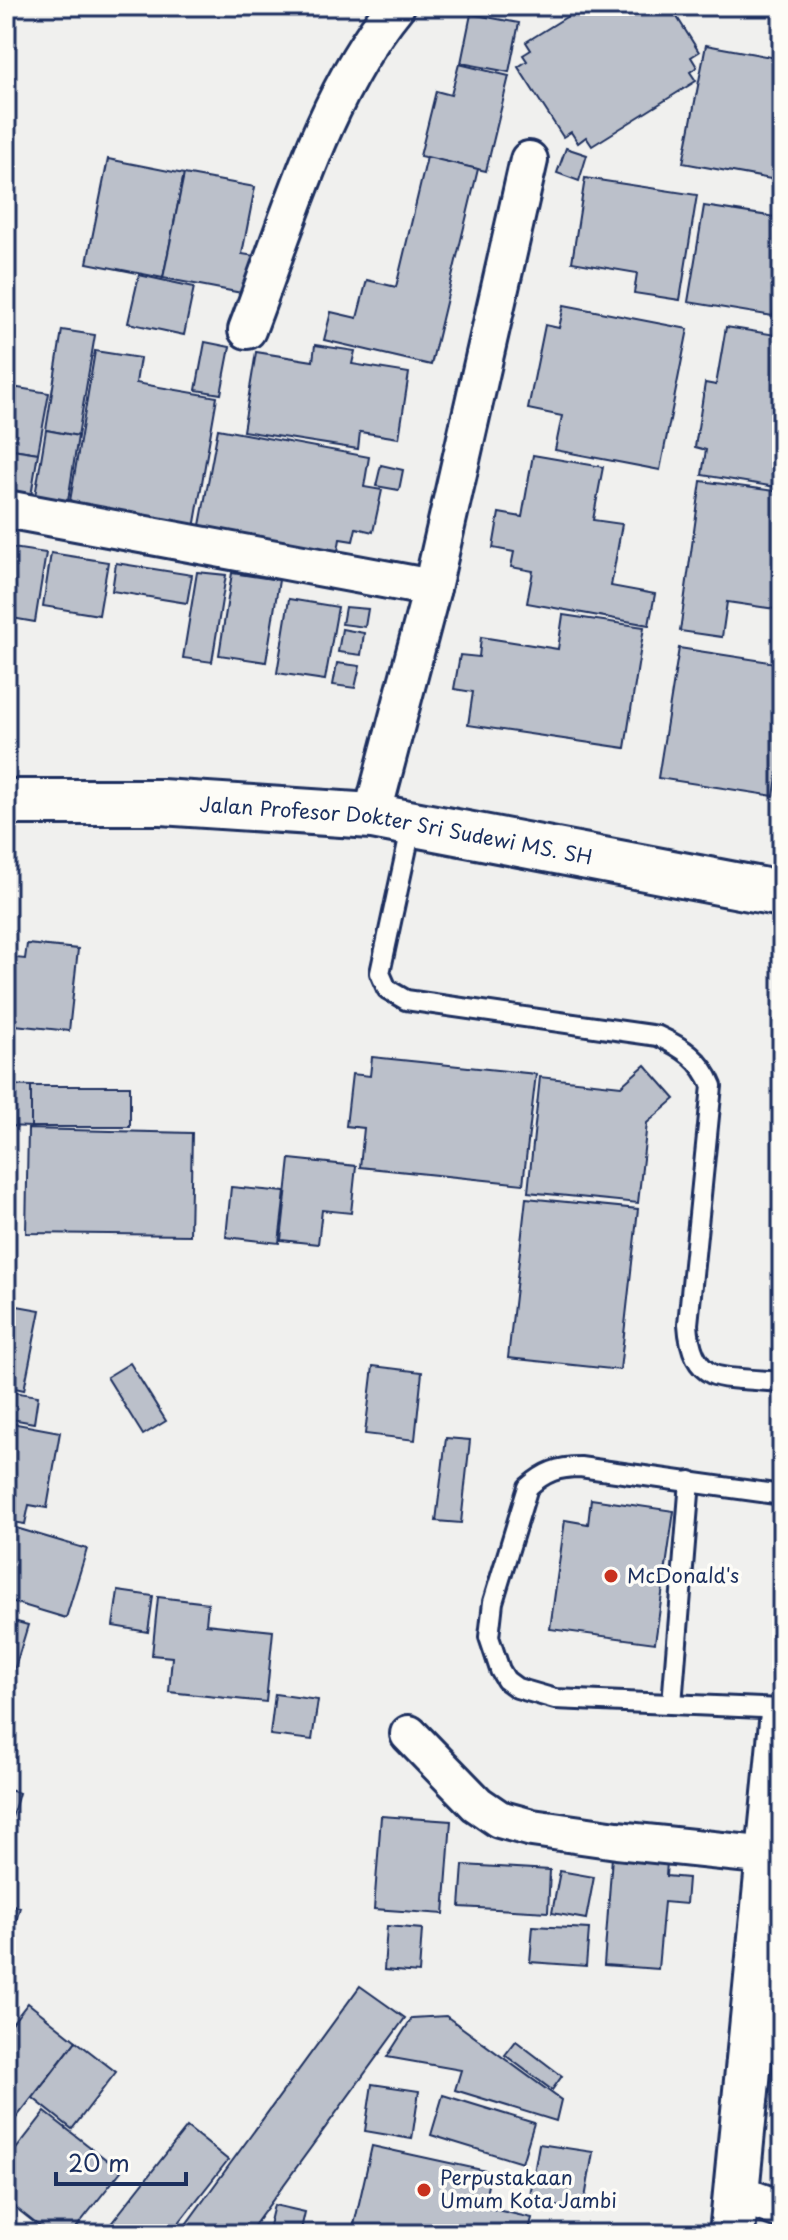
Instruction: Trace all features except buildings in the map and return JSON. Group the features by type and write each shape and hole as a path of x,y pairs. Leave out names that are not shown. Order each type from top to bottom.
{"main road":[{"name":"Jalan Profesor Dokter Sri Sudewi MS. SH","path":"6,802 161,802 392,820 782,894"},
{"path":"755,2220 769,1856 782,1722"},
{"path":"755,2220 778,2051 782,1984"}],"street":[{"path":"247,330 324,127 352,67 371,36 396,6"},
{"path":"392,820 432,588 529,160"},
{"path":"6,509 432,588"},
{"path":"409,1734 477,1804 499,1819 532,1828 617,1840 769,1856"}],"lane":[{"path":"392,820 380,973 387,989 406,1000 658,1036 681,1047 707,1074 712,1086 688,1324 689,1343 698,1362 712,1374 782,1382"},
{"path":"782,1495 580,1467 560,1467 541,1474 528,1487 493,1602 489,1637 506,1680 517,1688 555,1699 782,1709"},
{"path":"672,1704 690,1481"}],"place":[{"name":"McDonald's","path":"611,1576"},
{"name":"Perpustakaan Umum Kota Jambi","path":"424,2190"}]}
